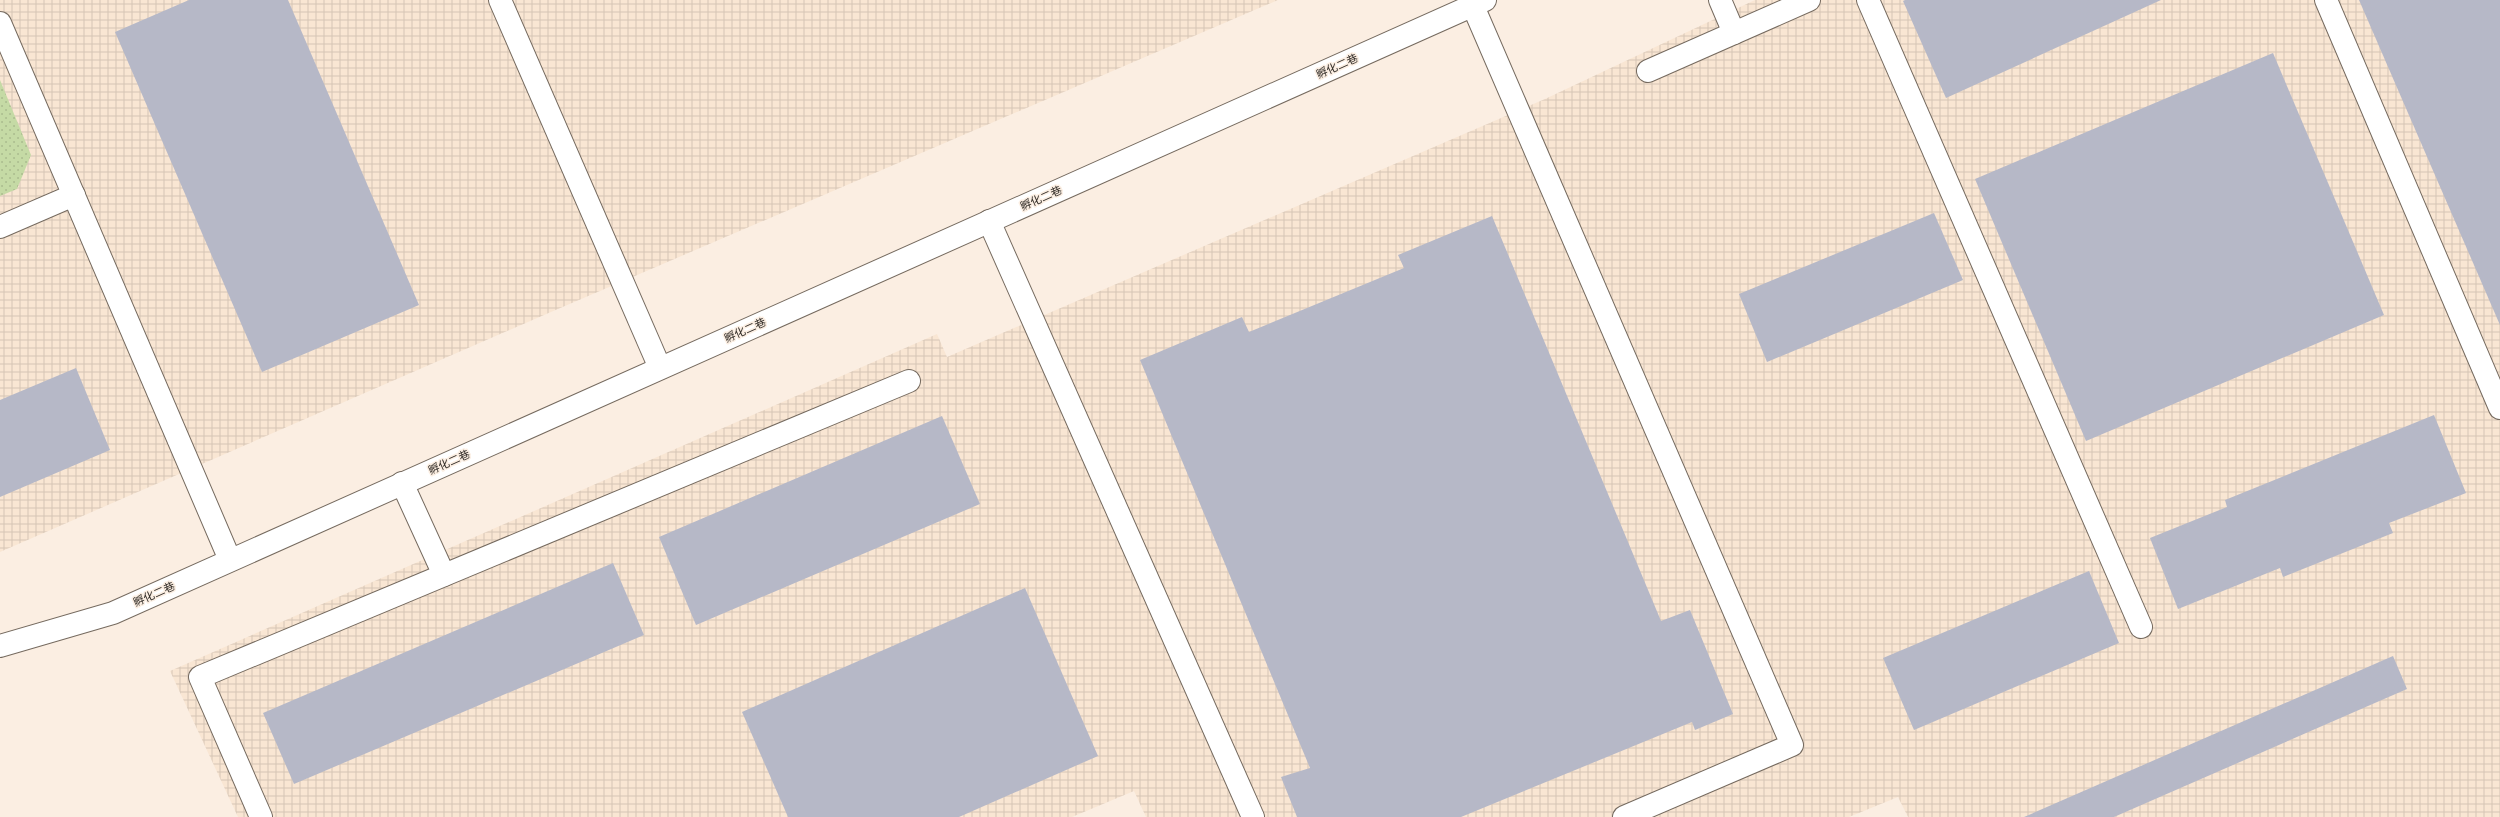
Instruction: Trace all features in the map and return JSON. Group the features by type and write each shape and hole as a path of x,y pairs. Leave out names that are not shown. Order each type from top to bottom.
{"street":[{"path":"500,0 660,368"},
{"path":"1720,0 1734,33"},
{"path":"1648,71 1809,0"},
{"path":"1868,0 2142,627"},
{"path":"2326,0 2500,408"},
{"path":"1479,3 1792,745 1624,817"},
{"name":"孵化二巷","path":"0,646 112,613 1479,3"},
{"path":"0,24 230,560"},
{"path":"0,227 74,195"},
{"path":"990,221 1253,817"},
{"path":"261,817 200,678 909,381"},
{"path":"402,483 444,576"}],"shaded area":[{"path":"0,0 1278,0 544,315 0,552"},
{"path":"1755,0 2500,0 2500,817 1908,817 1898,797 1849,817 1146,817 1134,791 1072,817 238,817 170,671 937,334 947,357 1545,99"}],"green space":[{"path":"0,80 31,155 17,189 0,196"}],"building":[{"path":"189,0 288,0 419,305 262,372 115,32"},
{"path":"2161,0 1946,98 1903,1"},
{"path":"2359,0 2500,0 2500,325"},
{"path":"2273,53 2384,315 2086,441 1975,179"},
{"path":"1934,213 1963,280 1767,362 1739,294"},
{"path":"1492,216 1661,621 1690,610 1733,714 1695,730 1692,722 1461,817 1297,817 1281,777 1310,768 1140,360 1242,317 1249,332 1404,268 1398,255"},
{"path":"76,368 110,450 0,497 0,400"},
{"path":"2434,415 2466,493 2389,523 2393,533 2283,577 2280,568 2178,609 2150,538 2227,507 2225,500"},
{"path":"942,416 980,504 696,625 659,537"},
{"path":"613,563 644,635 294,784 263,713"},
{"path":"2089,571 2119,643 1914,730 1883,658"},
{"path":"1025,588 1098,756 959,817 788,817 742,712"},
{"path":"2393,656 2407,689 2114,817 2024,817"}]}
